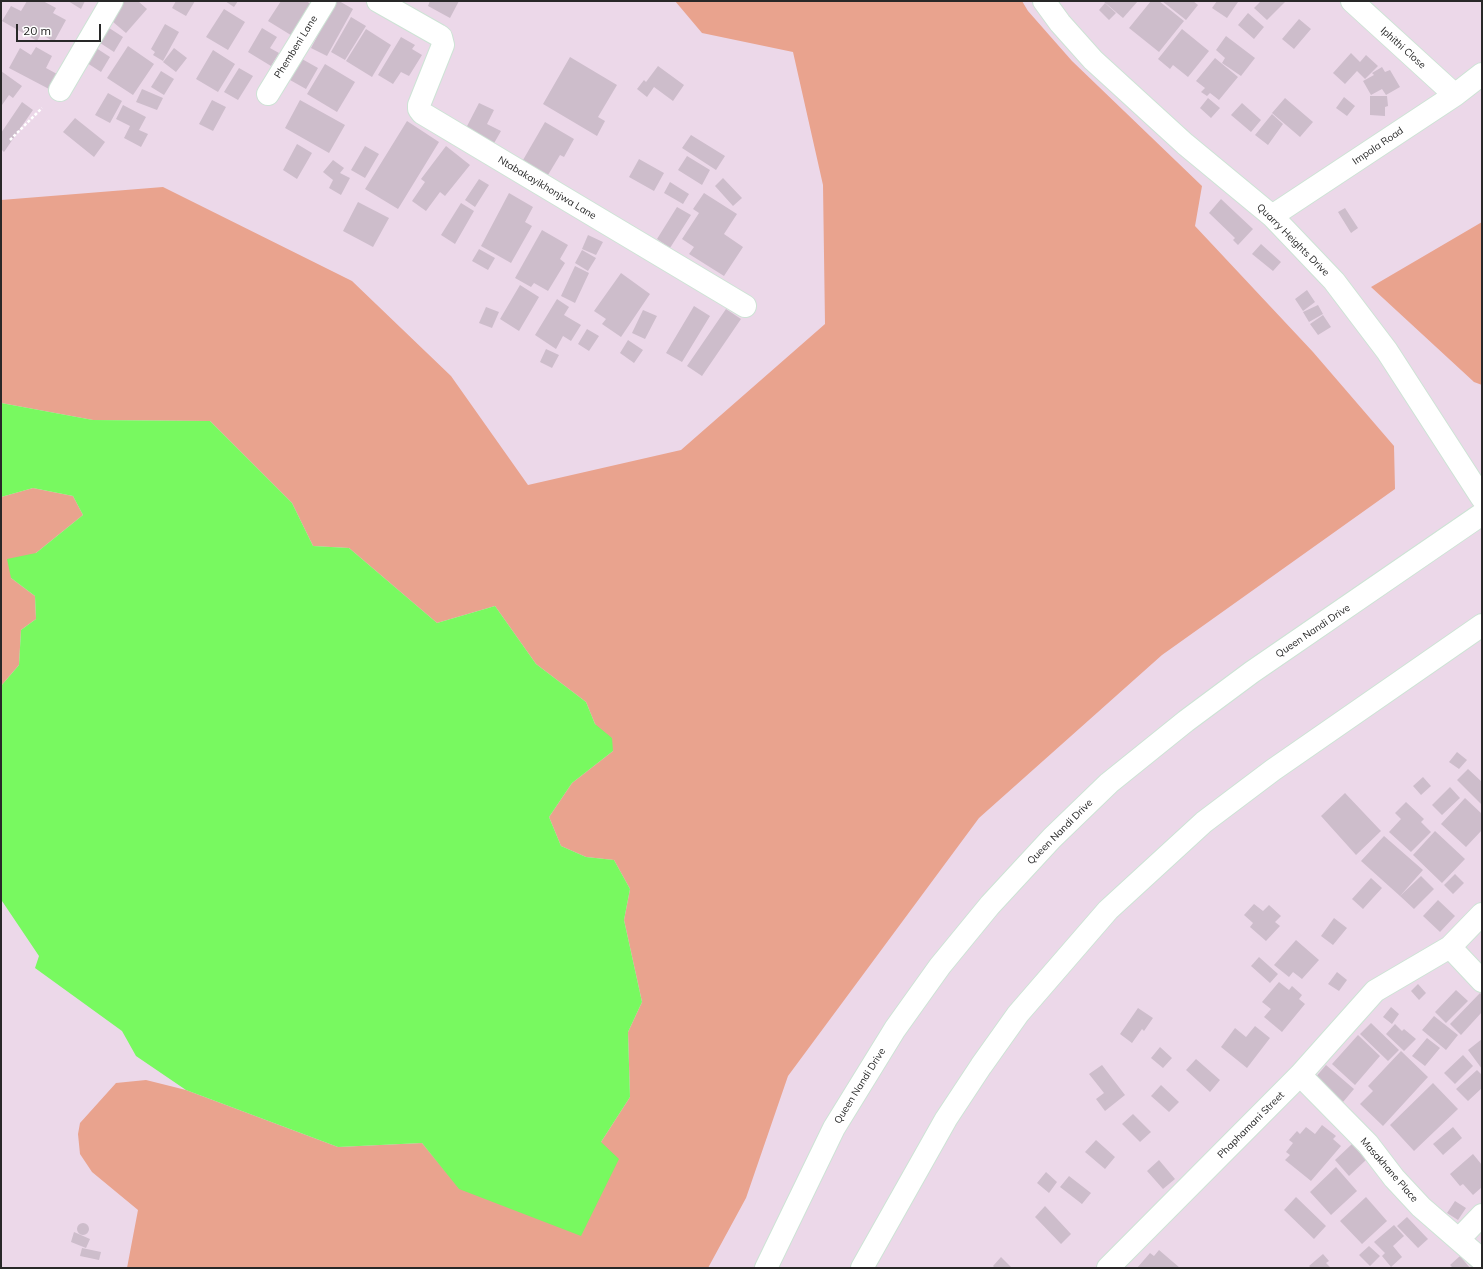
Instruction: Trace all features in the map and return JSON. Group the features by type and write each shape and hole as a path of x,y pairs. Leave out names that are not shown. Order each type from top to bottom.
{"street":[{"path":"60,90 112,1"},
{"name":"Phembeni Lane","path":"268,94 325,1"},
{"name":"Ntabakayikhonjwa Lane","path":"378,1 441,37 443,45 419,105 419,109 422,113 745,306"},
{"name":"Quarry Heights Drive","path":"1044,1 1060,23 1093,60 1185,144 1272,216 1334,281 1387,351 1482,498"},
{"name":"Iphithi Close","path":"1352,1 1455,95"},
{"name":"Impala Road","path":"1272,216 1455,95 1482,74"},
{"name":"Queen Nandi Drive","path":"766,1268 834,1128 895,1029 940,966 990,905 1052,838 1109,783 1252,672 1482,514"},
{"path":"862,1268 946,1119 981,1066 1018,1014 1108,910 1204,822 1273,770 1482,625"},
{"name":"Phaphamani Street","path":"1108,1268 1300,1075 1375,991 1450,946 1482,914"},
{"path":"1450,946 1482,981"},
{"name":"Masakhane Place","path":"1300,1075 1368,1144 1394,1178 1421,1207 1482,1260"},
{"path":"1458,1239 1482,1215"}],"path":[{"path":"10,140 60,90"}],"shaded area":[{"path":"675,1 1022,1 1028,11 1072,61 1202,186 1195,226 1313,352 1394,446 1395,489 1162,655 979,818 788,1076 746,1198 708,1268 127,1268 138,1210 92,1172 80,1154 78,1134 80,1123 116,1083 146,1080 186,1090 338,1147 422,1143 460,1189 601,1142 630,1097 628,1032 642,1002 624,920 630,889 614,860 586,857 561,846 549,817 572,783 613,751 595,724 586,702 536,664 495,606 437,623 349,548 313,546 292,503 210,421 93,420 1,403 1,200 163,187 352,281 451,376 528,485 681,450 825,324 823,185 793,52 702,33"},
{"path":"1482,222 1482,385 1474,382 1371,287"},
{"path":"1,403 93,420 210,421 292,503 313,546 349,548 437,623 495,606 536,664 586,702 595,724 612,738 613,751 572,783 549,817 561,846 586,857 614,860 630,889 624,920 642,1002 628,1032 630,1097 601,1142 619,1159 581,1236 459,1189 422,1143 338,1147 186,1090 136,1056 122,1031 35,968 39,956 2,901 1,686 19,665 21,630 36,619 35,596 11,578 7,559 36,553 83,515 73,496 33,488 1,497"},
{"path":"33,488 73,496 83,515 36,553 11,578 35,596 36,619 21,630 19,665 1,686 1,497"}],"building":[{"path":"27,1 43,1 56,8 53,13 66,20 54,42 41,34 37,41 2,21 11,6 21,11"},
{"path":"68,1 85,1 81,9"},
{"path":"118,1 138,1 147,9 126,33 106,16"},
{"path":"176,1 195,1 186,16 172,8"},
{"path":"225,1 238,1 234,7"},
{"path":"281,1 306,1 314,6 294,37 268,21"},
{"path":"336,1 339,1 353,9 327,56 311,48"},
{"path":"430,1 459,1 450,18 428,6"},
{"path":"1103,1 1138,1 1123,18"},
{"path":"1151,1 1159,1 1184,21 1159,52 1129,28"},
{"path":"1162,1 1193,1 1198,5 1186,20"},
{"path":"1217,1 1238,2 1227,18 1212,8"},
{"path":"1261,1 1286,1 1267,20 1254,8"},
{"path":"1105,3 1116,13 1109,20 1099,10"},
{"path":"224,9 245,22 228,50 206,37"},
{"path":"1248,13 1264,27 1254,39 1238,25"},
{"path":"351,17 366,26 345,60 331,52"},
{"path":"1299,19 1311,29 1294,49 1282,39"},
{"path":"103,24 123,37 114,52 94,39"},
{"path":"165,24 179,32 163,61 153,55 155,52 151,49"},
{"path":"262,28 277,37 270,48 279,53 271,66 248,52"},
{"path":"366,29 391,45 372,77 346,61"},
{"path":"1182,29 1209,51 1188,77 1173,65 1170,69 1158,59"},
{"path":"1226,36 1255,58 1241,76 1222,63 1225,58 1216,50"},
{"path":"401,37 415,45 412,49 422,55 409,76 401,72 393,84 378,75"},
{"path":"93,46 110,57 101,72 84,61"},
{"path":"128,46 154,64 133,95 107,78"},
{"path":"36,47 52,56 46,68 57,74 49,89 9,68 20,48 31,55"},
{"path":"174,48 187,58 176,72 163,62"},
{"path":"213,50 235,64 218,92 196,79"},
{"path":"1351,53 1360,62 1366,55 1378,66 1365,79 1357,71 1345,84 1333,73"},
{"path":"570,57 617,85 598,117 605,121 597,136 543,104"},
{"path":"1215,58 1238,77 1219,100 1210,93 1207,96 1201,92 1205,88 1196,81"},
{"path":"302,59 318,68 306,89 290,80"},
{"path":"325,64 355,82 337,112 307,94"},
{"path":"658,66 684,85 673,101 654,87 647,97 637,89 644,80 646,82"},
{"path":"1382,67 1385,72 1390,70 1400,87 1386,95 1382,89 1371,95 1363,81 1374,75 1372,73"},
{"path":"239,68 253,76 238,100 224,92"},
{"path":"1,71 22,86 13,98 9,95 2,105 1,105"},
{"path":"161,71 174,79 164,95 151,87"},
{"path":"142,89 163,98 157,110 136,102"},
{"path":"108,93 122,101 110,123 95,115"},
{"path":"1370,96 1387,96 1388,106 1385,107 1385,116 1370,115"},
{"path":"1344,97 1355,106 1347,116 1336,108"},
{"path":"1208,98 1220,108 1211,118 1200,108"},
{"path":"1285,98 1313,122 1300,137 1272,113"},
{"path":"212,100 226,107 213,131 199,124"},
{"path":"300,100 345,125 329,153 285,128"},
{"path":"22,102 33,110 4,152 1,149 1,133"},
{"path":"479,103 494,110 487,124 501,131 493,145 465,130"},
{"path":"1242,103 1261,120 1251,132 1231,115"},
{"path":"123,105 146,117 139,130 148,134 141,147 124,138 130,126 116,119"},
{"path":"1272,114 1283,124 1268,145 1255,135"},
{"path":"75,118 105,142 94,157 63,132"},
{"path":"407,121 439,142 398,209 365,189"},
{"path":"545,122 574,139 564,157 560,155 548,175 523,160"},
{"path":"691,135 725,156 716,170 682,148"},
{"path":"297,144 312,153 297,179 283,170"},
{"path":"365,146 379,154 365,178 351,170"},
{"path":"446,146 470,165 445,196 440,192 426,211 412,201 425,182 421,179"},
{"path":"687,156 710,170 702,185 678,170"},
{"path":"639,159 664,173 654,191 629,177"},
{"path":"333,160 344,168 340,173 350,178 341,195 329,188 333,180 323,172"},
{"path":"723,178 742,198 733,206 715,186"},
{"path":"479,179 489,185 475,207 465,200"},
{"path":"670,182 689,194 683,204 664,193"},
{"path":"509,193 533,207 525,222 532,226 511,263 481,246"},
{"path":"704,193 737,214 724,234 743,247 724,276 689,254 694,247 682,239 699,213 693,209"},
{"path":"1221,199 1253,229 1238,245 1233,240 1235,238 1209,213"},
{"path":"358,202 389,218 373,247 343,231"},
{"path":"461,203 474,211 455,244 441,235"},
{"path":"677,207 691,215 670,248 657,239"},
{"path":"1345,208 1358,228 1351,233 1338,212"},
{"path":"542,230 568,245 560,259 565,263 548,291 534,283 531,287 515,278"},
{"path":"588,235 603,242 596,255 582,249"},
{"path":"1261,244 1281,262 1273,271 1252,254"},
{"path":"479,249 495,258 488,270 472,261"},
{"path":"582,250 596,258 588,271 575,263"},
{"path":"575,266 589,273 575,303 561,296"},
{"path":"621,273 650,294 621,337 602,324 606,319 594,311"},
{"path":"520,285 539,297 519,331 500,319"},
{"path":"1307,290 1315,302 1303,311 1295,299"},
{"path":"557,299 569,307 564,315 581,325 571,341 563,336 556,349 535,335"},
{"path":"1318,305 1323,314 1309,322 1303,312"},
{"path":"694,306 710,316 682,362 666,353"},
{"path":"486,307 499,312 492,328 479,323"},
{"path":"726,309 741,319 702,376 687,366"},
{"path":"643,310 657,316 645,339 632,333"},
{"path":"1323,315 1331,327 1318,335 1310,324"},
{"path":"587,329 599,336 589,351 578,344"},
{"path":"628,340 643,350 634,363 620,353"},
{"path":"546,349 559,355 552,368 540,362"},
{"path":"1457,752 1467,760 1459,769 1449,762"},
{"path":"1468,769 1482,782 1482,805 1457,780"},
{"path":"1423,777 1431,786 1421,795 1413,786"},
{"path":"1450,787 1460,798 1442,815 1432,805"},
{"path":"1345,793 1381,831 1356,855 1321,816"},
{"path":"1465,798 1482,814 1482,830 1466,847 1441,824"},
{"path":"1406,802 1424,819 1421,822 1431,832 1411,852 1389,832 1401,819 1395,813"},
{"path":"1435,831 1465,859 1442,883 1413,855"},
{"path":"1384,836 1423,870 1400,896 1361,861"},
{"path":"1455,874 1464,883 1453,894 1444,885"},
{"path":"1421,876 1434,889 1414,909 1400,896"},
{"path":"1371,878 1382,888 1363,909 1352,899"},
{"path":"1438,900 1455,916 1440,932 1423,916"},
{"path":"1254,904 1263,911 1269,905 1281,916 1275,922 1280,926 1266,941 1250,927 1253,923 1244,915"},
{"path":"1334,918 1347,928 1333,945 1321,936"},
{"path":"1296,940 1319,960 1302,979 1293,972 1289,977 1274,965"},
{"path":"1259,957 1278,974 1270,983 1251,966"},
{"path":"1337,972 1347,980 1339,991 1328,984"},
{"path":"1279,982 1289,990 1292,986 1302,995 1299,999 1305,1004 1282,1032 1264,1017 1271,1009 1262,1002"},
{"path":"1418,984 1426,993 1419,1000 1411,991"},
{"path":"1456,990 1468,1001 1446,1023 1435,1012"},
{"path":"1480,993 1482,995 1482,1012 1461,1035 1450,1024"},
{"path":"1391,1007 1399,1014 1392,1024 1383,1017"},
{"path":"1138,1008 1153,1018 1144,1031 1142,1029 1132,1043 1120,1034"},
{"path":"1434,1016 1458,1035 1446,1050 1422,1030"},
{"path":"1371,1023 1399,1050 1388,1061 1360,1034"},
{"path":"1395,1024 1402,1031 1404,1029 1416,1039 1404,1051 1386,1034"},
{"path":"1255,1026 1270,1038 1247,1068 1221,1047 1235,1028 1246,1037"},
{"path":"1358,1035 1380,1056 1355,1085 1332,1064"},
{"path":"1427,1038 1440,1048 1425,1066 1412,1056"},
{"path":"1482,1039 1482,1069 1468,1050"},
{"path":"1160,1047 1172,1058 1163,1068 1151,1058"},
{"path":"1401,1051 1428,1077 1383,1126 1360,1104 1373,1091 1368,1086"},
{"path":"1463,1055 1473,1066 1455,1084 1444,1073"},
{"path":"1196,1059 1220,1080 1210,1092 1186,1070"},
{"path":"1102,1065 1125,1095 1105,1111 1096,1099 1104,1093 1089,1074"},
{"path":"1326,1065 1354,1089 1343,1102 1315,1078"},
{"path":"1477,1070 1482,1075 1482,1088 1468,1101 1456,1089"},
{"path":"1433,1083 1458,1109 1414,1151 1390,1125"},
{"path":"1161,1085 1179,1102 1169,1112 1151,1096"},
{"path":"1133,1114 1151,1132 1140,1142 1122,1124"},
{"path":"1322,1125 1336,1136 1333,1139 1341,1146 1311,1181 1285,1160 1290,1155 1286,1152 1293,1143 1289,1140 1297,1131 1300,1134 1306,1127 1315,1134"},
{"path":"1453,1127 1462,1138 1443,1155 1433,1144"},
{"path":"1096,1140 1115,1157 1105,1169 1085,1152"},
{"path":"1352,1144 1366,1160 1349,1176 1335,1160"},
{"path":"1473,1154 1482,1165 1482,1187 1473,1195 1463,1184 1460,1186 1450,1174"},
{"path":"1159,1160 1175,1179 1163,1189 1147,1171"},
{"path":"1336,1167 1357,1191 1331,1215 1310,1192"},
{"path":"1046,1172 1057,1182 1049,1193 1037,1183"},
{"path":"1069,1176 1091,1193 1082,1204 1060,1187"},
{"path":"1296,1197 1326,1226 1314,1239 1284,1210"},
{"path":"1366,1197 1387,1221 1362,1244 1340,1221"},
{"path":"1455,1201 1466,1208 1458,1220 1447,1213"},
{"path":"1045,1206 1071,1234 1061,1244 1035,1217"},
{"path":"1407,1217 1428,1239 1418,1248 1397,1226"},
{"path":"83,1223 87,1225 89,1229 87,1233 83,1235 79,1233 77,1229 79,1225"},
{"path":"1394,1225 1404,1236 1393,1246 1402,1257 1391,1267 1382,1256 1385,1253 1374,1242"},
{"path":"74,1232 90,1239 86,1248 71,1242"},
{"path":"1369,1246 1380,1256 1370,1266 1359,1255"},
{"path":"82,1248 101,1252 99,1260 80,1256"},
{"path":"1159,1250 1180,1268 1137,1268 1150,1253 1154,1256"},
{"path":"1323,1254 1329,1261 1326,1263 1331,1268 1311,1268 1309,1266"},
{"path":"1460,1256 1470,1268 1453,1268 1450,1265"},
{"path":"1001,1257 1012,1268 995,1268 993,1266"}]}
